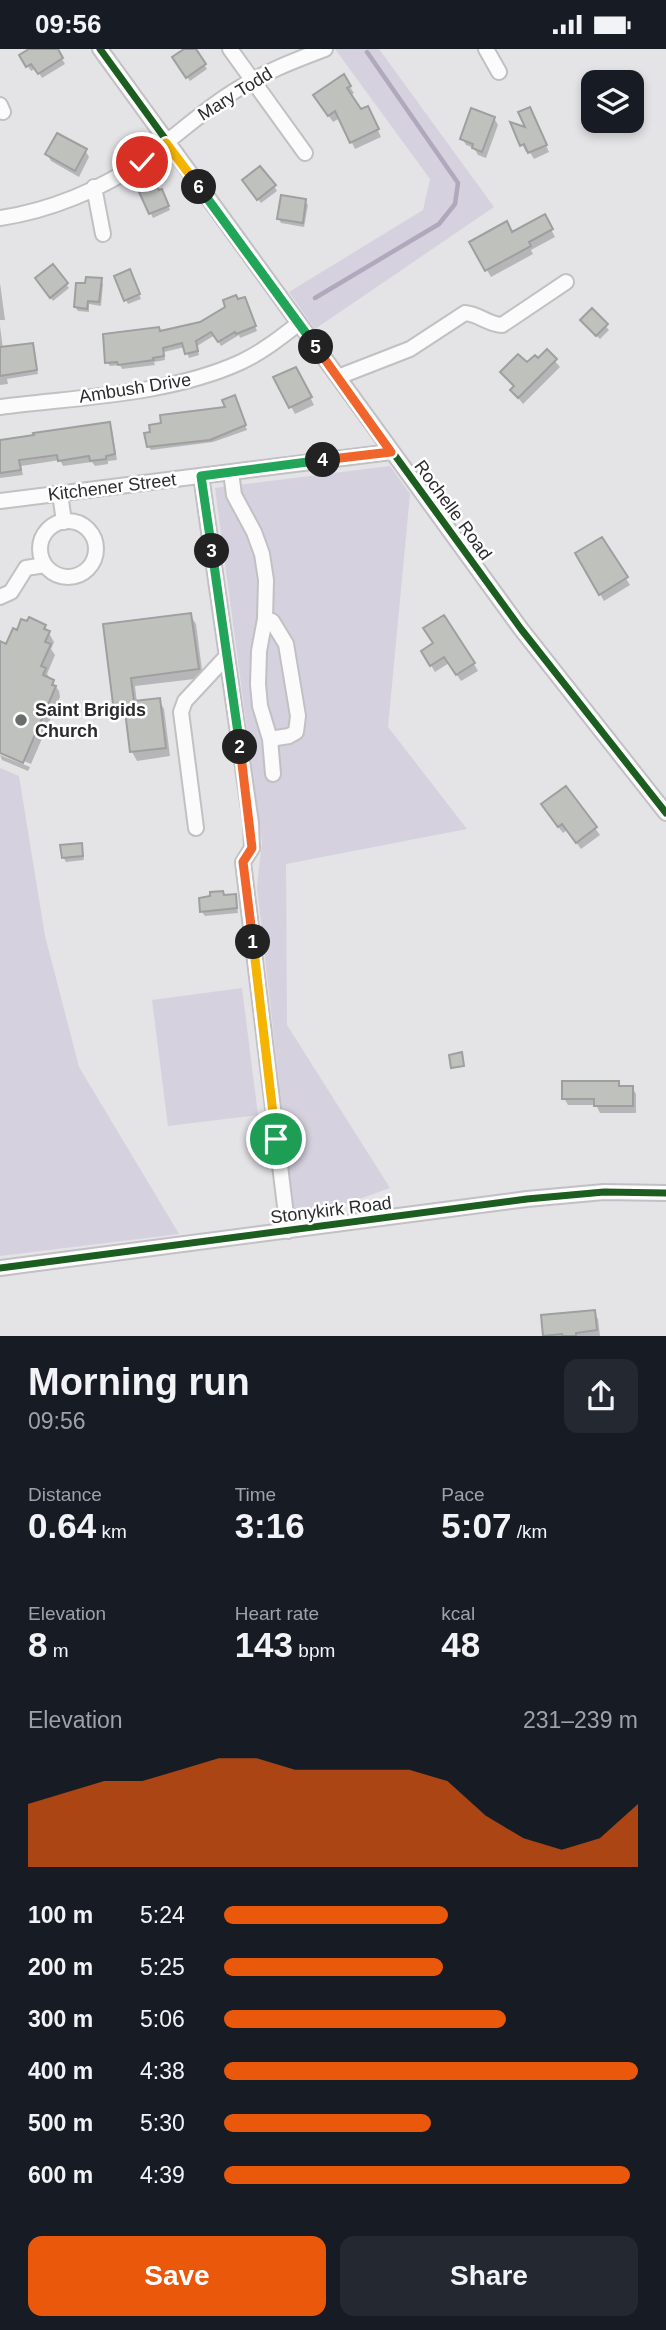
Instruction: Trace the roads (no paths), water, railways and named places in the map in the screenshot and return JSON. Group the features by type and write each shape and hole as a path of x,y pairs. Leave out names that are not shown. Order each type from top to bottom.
{"street":[{"name":"Rochelle Road","path":"100,49 520,629 666,813"},
{"path":"230,49 305,153"},
{"name":"Mary Todd","path":"0,218 56,204 94,187 142,162 200,115 252,80 274,68 326,49"},
{"path":"486,49 499,72"},
{"path":"94,187 103,234"},
{"path":"338,377 410,349 465,313 479,315 495,325 502,325 566,282"},
{"name":"Ambush Drive","path":"0,407 186,382 242,361 269,347 298,324"},
{"name":"Kitchener Street","path":"0,501 391,452"},
{"path":"231,472 234,495 254,532 262,554 266,580 258,684 260,706 270,739 273,774"},
{"path":"201,476 250,823 252,848 243,862 288,1231"},
{"path":"60,493 64,521"},
{"path":"64,521 73,521 90,531 97,546 93,565 85,573 75,577 63,577 53,573 40,555 40,544 45,533 64,521"},
{"path":"0,597 10,592 26,568 45,565"},
{"path":"265,619 272,621 286,644 298,716 296,731 289,736 270,739"},
{"path":"196,828 181,712 185,701 226,657"},
{"name":"Stonykirk Road","path":"0,1268 527,1199 604,1192 666,1193"}],"waterway":[{"path":"315,298 439,224 455,204 458,183 367,52"}],"place":[{"name":"Saint Brigids Church","path":"21,720"}]}
